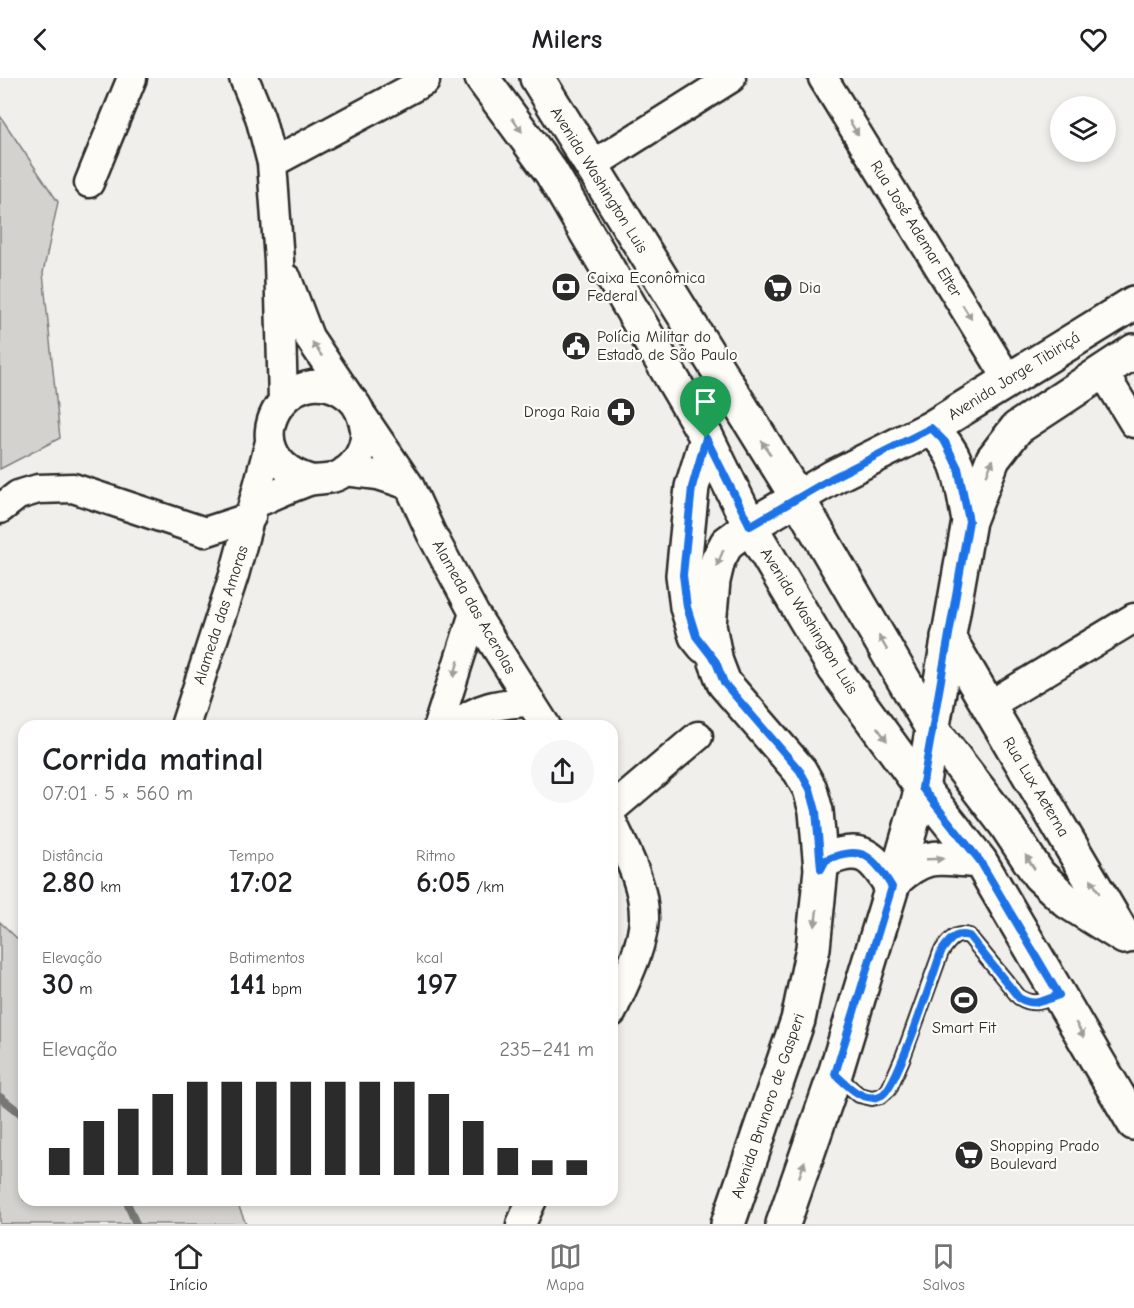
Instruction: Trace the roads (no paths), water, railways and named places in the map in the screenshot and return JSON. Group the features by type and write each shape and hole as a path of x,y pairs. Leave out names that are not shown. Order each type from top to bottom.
{"main road":[{"name":"Avenida Washington Luis","path":"482,78 551,172 706,438 750,526 835,669 922,788 980,861 1134,1123"},
{"name":"Avenida Washington Luis","path":"537,78 797,497 933,729 1006,825 1039,876 1068,902 1129,945"},
{"name":"Avenida Jorge Tibiriçá","path":"797,497 931,428 1134,303"},
{"path":"783,1224 835,1074 922,788 969,521 993,459 1017,428 1134,351"},
{"path":"931,428 945,442 958,468 969,521"},
{"name":"Avenida Brunoro de Gasperi","path":"706,438 692,487 683,575 687,607 696,636 716,662"},
{"name":"Avenida Brunoro de Gasperi","path":"728,1224 798,1020 813,948 821,869 816,811 810,789 800,771 724,683 716,662 709,625 713,581 718,560 727,543 797,497"},
{"path":"778,573 813,610 863,686 872,695 880,699 891,699 907,685"},
{"name":"Rua Lux Aeterna","path":"948,637 1129,945"},
{"path":"821,869 826,860 838,854 858,853 879,866 894,883"},
{"path":"894,883 913,864 926,859 980,861"}],"street":[{"path":"244,78 260,117 272,163 279,261 283,400"},
{"path":"591,166 730,78"},
{"name":"Rua José Ademar Elter","path":"823,78 1008,380"},
{"path":"89,183 136,81"},
{"path":"272,163 424,81"},
{"name":"Alameda das Acerolas","path":"279,261 309,337 409,485 431,533 474,613 542,720"},
{"path":"1104,372 1134,423"},
{"path":"316,386 334,388 356,408 365,432 363,447 356,461 345,471 324,480 312,480 297,476 285,468 275,456 270,442 270,427 274,412 283,400 298,390 316,386"},
{"name":"Alameda das Amoras","path":"187,720 234,575 270,442"},
{"path":"345,471 378,475 409,485"},
{"path":"205,532 312,480"},
{"path":"0,509 18,495 39,489 73,488 205,532 234,575"},
{"path":"440,720 474,613"},
{"path":"987,706 1134,618"},
{"path":"462,720 471,713 497,704 529,702"},
{"path":"618,804 698,736"},
{"path":"618,835 636,875 644,919 637,951 618,997"},
{"path":"521,1224 529,1206"}],"lane":[{"path":"835,1074 860,1095 872,1098 881,1096 889,1089 941,952 950,939 957,935 969,936 1019,998 1036,1004 1059,995"}],"waterway":[{"path":"0,1097 18,1111"},
{"path":"128,1206 136,1224"}],"place":[{"name":"Caixa Econômica Federal","path":"566,287"},
{"name":"Dia","path":"778,288"},
{"name":"Polícia Militar do Estado de São Paulo","path":"576,346"},
{"name":"Droga Raia","path":"621,412"},
{"name":"Smart Fit","path":"964,1000"},
{"name":"Shopping Prado Boulevard","path":"969,1155"}]}
